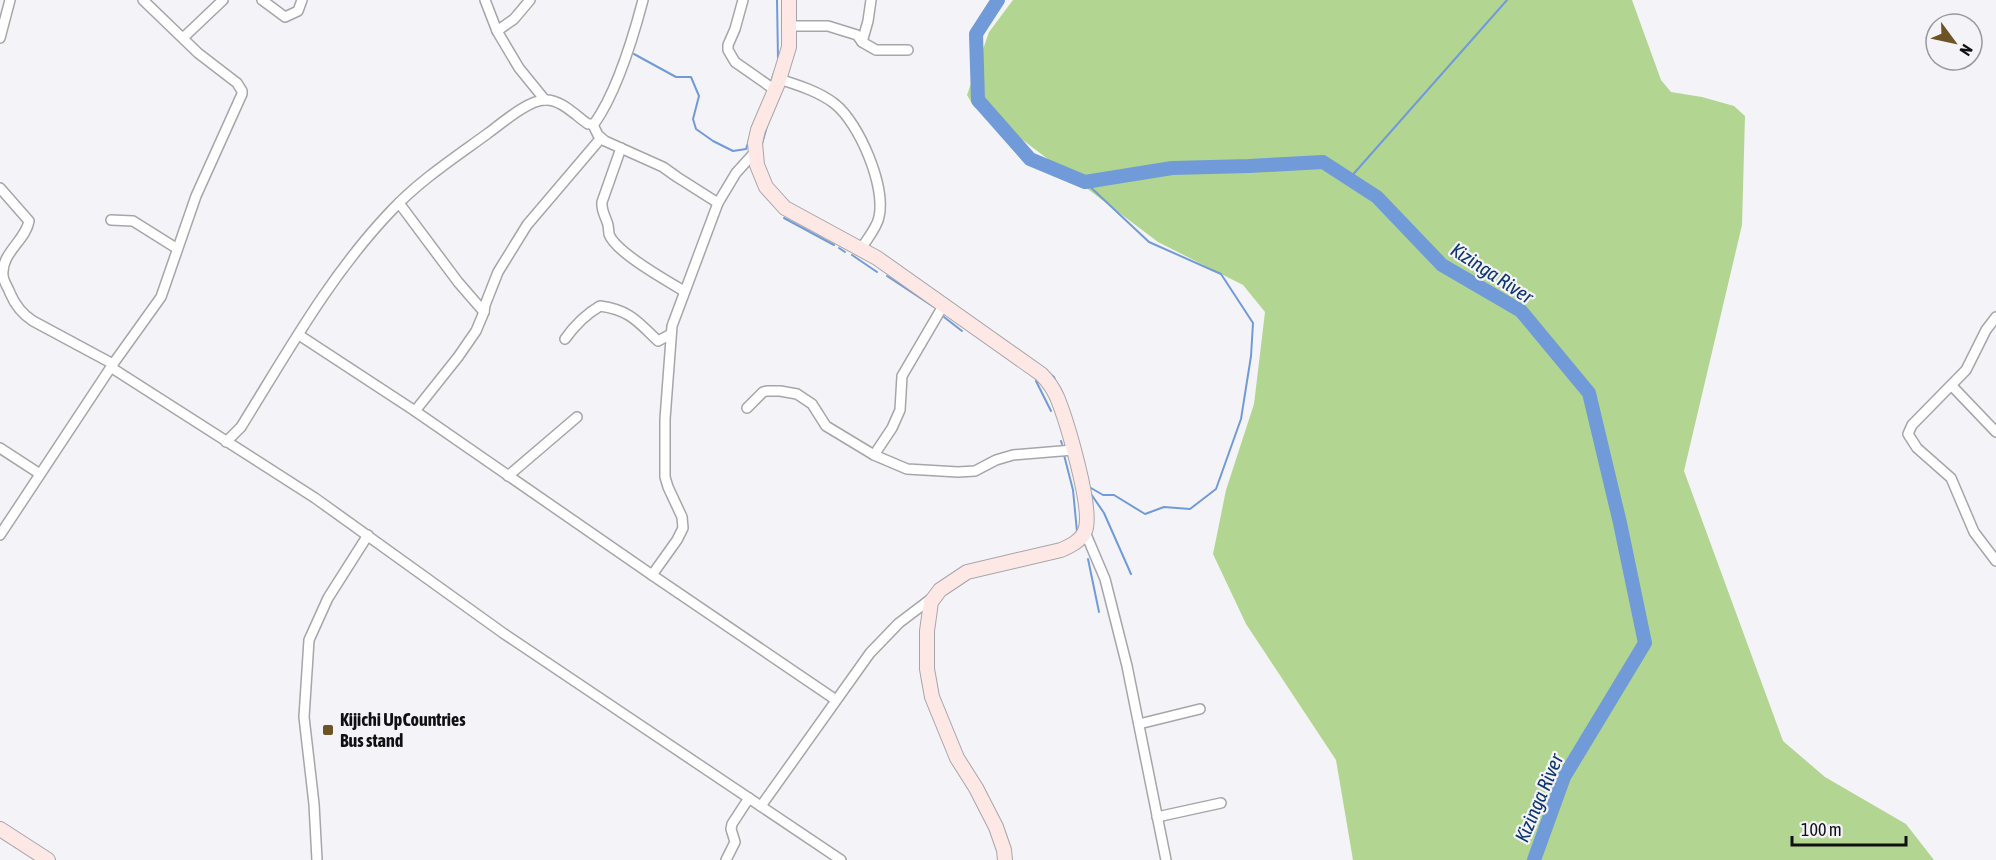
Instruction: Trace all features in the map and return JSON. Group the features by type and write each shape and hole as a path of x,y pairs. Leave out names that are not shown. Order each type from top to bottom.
{"street":[{"path":"0,38 10,0"},
{"path":"0,535 112,366 161,297 196,196 242,91 237,83 183,38 143,0"},
{"path":"183,38 223,0"},
{"path":"262,0 285,17 298,11 302,0"},
{"path":"485,0 497,31 519,68 545,100"},
{"path":"497,31 514,19 530,0"},
{"path":"593,125 602,111 627,55 643,0"},
{"path":"743,0 728,45 728,50 735,62 777,85 828,99 844,111 855,128 876,179 879,193 879,219 861,249"},
{"path":"761,806 870,652 899,623 949,583 967,572 1060,550 1078,540 1085,532 1087,522 1073,450 1056,396 1047,380 1032,366 903,276 861,249 806,221 778,202 766,187 760,175 755,152 756,137 777,85 789,47 789,0"},
{"path":"862,42 871,0"},
{"path":"790,26 828,26 857,35 870,47 884,51 908,50"},
{"path":"226,442 241,427 298,334 357,249 399,203 447,163 514,115 535,103 545,100 558,103 588,124 593,125 601,138 663,166 676,177 718,202"},
{"path":"415,411 476,331 498,272 527,225 601,138"},
{"path":"621,148 602,202 609,233 619,247 649,270 684,291"},
{"path":"652,575 683,528 682,517 668,487 665,472 665,419 671,334 675,314 718,202 736,173 755,152"},
{"path":"0,188 28,221 27,227 4,266 3,276 14,303 25,316 112,366 315,498 502,633 841,860"},
{"path":"399,203 458,282 484,312"},
{"path":"111,220 133,221 177,248"},
{"path":"565,339 573,327 600,306 627,312 643,324 658,341 671,334"},
{"path":"874,455 892,428 900,410 902,376 943,306"},
{"path":"1996,317 1986,330 1966,370 1912,425 1908,434 1917,448 1951,478 1974,532 1996,561"},
{"path":"298,334 415,411 836,700"},
{"path":"1952,386 1996,432"},
{"path":"747,408 767,391 797,394 812,404 826,426 874,455 907,469 975,471 996,460 1013,455 1073,450"},
{"path":"508,476 577,417"},
{"path":"236,448 241,427"},
{"path":"0,448 40,474"},
{"path":"1085,532 1105,579 1127,666 1166,860"},
{"path":"317,860 314,804 304,717 309,640 328,598 368,535"},
{"path":"932,598 927,657 928,681 932,697 957,758 996,827 1006,859"},
{"path":"1139,724 1200,708"},
{"path":"726,860 735,842 731,829 732,824 749,798"},
{"path":"1157,817 1221,803"},
{"path":"0,829 48,860"}],"green space":[{"path":"1013,0 1632,0 1661,80 1671,92 1702,97 1734,106 1745,116 1742,225 1684,471 1783,741 1825,777 1906,824 1934,860 1353,860 1336,760 1246,624 1213,554 1226,490 1254,404 1265,312 1243,285 1158,242 1008,129 974,107 967,95 989,32"}],"waterway":[{"path":"777,0 778,59"},
{"name":"Kizinga River","path":"998,0 976,34 978,100 1030,159 1085,182 1172,168 1323,162 1377,197 1442,265 1521,311 1589,393 1620,523 1645,643 1564,777 1534,860"},
{"path":"1349,179 1507,0"},
{"path":"634,54 676,77 691,77 699,96 693,119 696,129 733,151 746,149 749,140"},
{"path":"770,84 775,70"},
{"path":"762,144 767,126"},
{"path":"1085,182 1149,242 1221,274 1253,323 1251,356 1241,419 1216,489 1190,509 1164,507 1145,514 1114,495 1103,495 1087,488"},
{"path":"784,218 834,245"},
{"path":"839,248 845,252"},
{"path":"852,255 877,272"},
{"path":"887,276 934,307"},
{"path":"944,317 962,331"},
{"path":"1049,373 1054,377 1056,383"},
{"path":"1036,381 1051,411"},
{"path":"1064,455 1073,490 1077,532"},
{"path":"1089,491 1104,513 1131,574"},
{"path":"1088,559 1099,612"}],"place":[{"name":"Kijichi UpCountries Bus stand","path":"328,730"}]}
